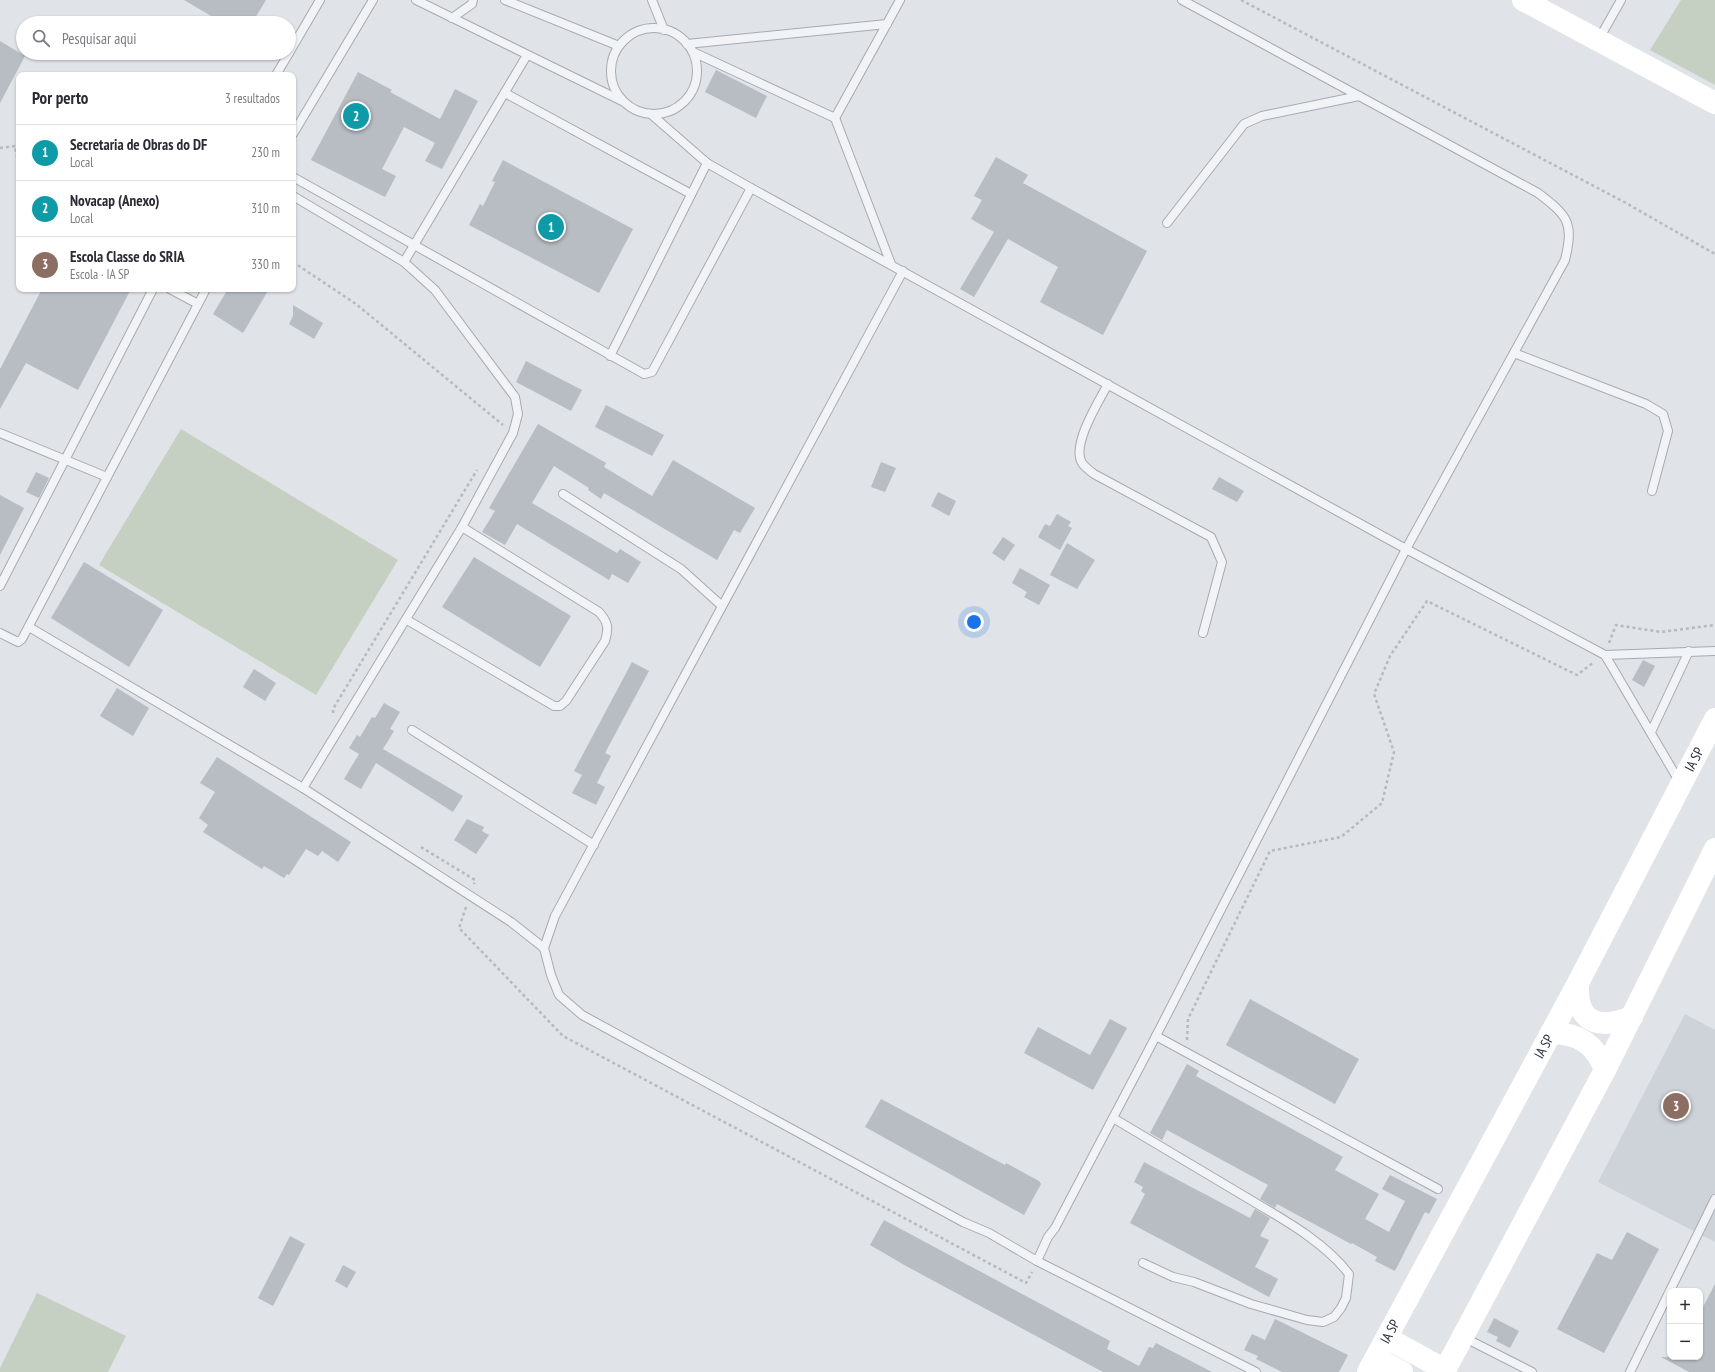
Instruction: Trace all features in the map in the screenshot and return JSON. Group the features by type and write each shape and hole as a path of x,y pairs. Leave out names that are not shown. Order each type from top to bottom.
{"street":[{"path":"1523,0 1715,103"},
{"name":"IA SP","path":"1372,1365 1578,983 1715,719"},
{"path":"1387,1338 1445,1371 1605,1070 1715,849"},
{"path":"1578,983 1577,998 1581,1009 1592,1019 1604,1024 1616,1023 1632,1017"},
{"path":"1551,1033 1561,1033 1578,1037 1593,1047 1602,1059 1605,1070"},
{"path":"1372,1365 1402,1372"}],"lane":[{"path":"296,41 320,0"},
{"path":"296,129 373,0"},
{"path":"416,0 623,102 637,111 652,115 665,113 677,108 690,94 697,77 697,64 693,52 687,44 673,33 651,28 639,31 628,37 619,46 612,60 611,75 615,90 623,102"},
{"path":"452,18 472,4 473,0"},
{"path":"504,0 619,46"},
{"path":"652,0 664,30"},
{"path":"835,118 900,0"},
{"path":"1037,1261 1048,1237 1055,1228 1156,1036 1406,548 1565,260 1570,239 1568,224 1559,209 1538,193 1182,0"},
{"path":"1598,41 1621,0"},
{"path":"687,44 887,24"},
{"path":"693,52 835,118 891,264"},
{"path":"404,262 527,55"},
{"path":"278,72 285,60"},
{"path":"505,93 692,194"},
{"path":"1167,223 1244,124 1262,116 1359,96"},
{"path":"652,115 707,163 751,188 1406,548 1605,655 1681,784"},
{"path":"610,356 707,163"},
{"path":"296,179 644,374 652,372 751,188"},
{"path":"296,198 404,262 435,290 515,397 518,414 513,433 462,527 303,788"},
{"path":"903,271 555,916 544,948 551,975 559,995 582,1015 963,1222 989,1233 1037,1261 1256,1372"},
{"path":"0,586 66,461 151,292"},
{"path":"176,292 198,304"},
{"path":"0,633 18,642 22,639 204,292"},
{"path":"1514,353 1646,404 1663,414 1668,431 1652,491"},
{"path":"1108,384 1088,422 1079,451 1082,463 1094,474 1211,537 1222,562 1203,633"},
{"path":"0,433 107,477"},
{"path":"563,494 681,569 722,606"},
{"path":"406,620 554,706 560,706 566,701 605,641 608,630 607,620 599,612 462,527"},
{"path":"29,627 303,788 511,922 544,948"},
{"path":"1605,655 1715,650"},
{"path":"1651,732 1689,651"},
{"path":"412,730 594,845"},
{"path":"1156,1036 1438,1189"},
{"path":"1113,1118 1278,1216 1324,1248 1349,1274 1349,1286 1341,1308 1334,1317 1323,1322 1308,1320 1251,1304 1194,1282 1173,1277 1143,1263"},
{"path":"1630,1372 1715,1199"},
{"path":"1463,1336 1532,1372"}],"path":[{"path":"1241,0 1626,203 1715,254"},
{"path":"0,148 15,146 16,151"},
{"path":"1187,1053 1188,1019 1270,851 1341,837 1382,803 1394,752 1374,694 1390,656 1427,601 1577,676 1605,655 1616,625 1661,632 1715,625"}],"shaded area":[{"path":"1685,1014 1715,1030 1715,1242 1598,1182"}],"green space":[{"path":"1681,0 1715,0 1715,85 1650,50"},
{"path":"181,429 398,560 316,695 99,565"},
{"path":"37,1293 126,1336 108,1372 0,1372 0,1368"}],"building":[{"path":"184,0 266,0 256,16 211,16"},
{"path":"0,41 16,51 16,60 23,60 0,103"},
{"path":"716,70 767,96 756,118 705,92"},
{"path":"358,72 392,90 390,92 440,119 455,89 478,101 442,169 425,161 435,143 404,127 382,169 396,176 385,197 311,160"},
{"path":"996,157 1028,175 1023,183 1147,251 1103,335 1040,302 1058,267 1008,239 974,297 960,289 994,232 971,219 982,200 974,196"},
{"path":"503,160 633,229 599,293 469,225 480,204 483,206 495,182 492,181"},
{"path":"40,292 129,292 78,390 26,363 0,409 0,369"},
{"path":"226,292 267,292 243,333 213,314"},
{"path":"293,305 323,323 314,339 289,324 293,316"},
{"path":"526,361 582,390 571,411 516,382"},
{"path":"606,405 664,435 652,456 595,427"},
{"path":"538,424 606,463 604,467 652,496 673,460 755,508 740,533 734,530 717,560 604,493 601,499 588,490 589,488 554,466 532,503 617,553 620,549 641,562 628,583 612,574 609,580 517,524 505,545 482,532 495,511 489,508"},
{"path":"881,462 896,468 885,492 871,487"},
{"path":"36,472 49,478 39,498 26,492"},
{"path":"1219,477 1244,491 1237,502 1212,489"},
{"path":"938,492 956,501 949,516 931,506"},
{"path":"0,495 24,508 0,555"},
{"path":"1057,514 1071,522 1068,526 1072,528 1060,550 1038,537 1045,524 1050,526"},
{"path":"1003,537 1015,545 1004,561 992,553"},
{"path":"1067,543 1095,560 1077,589 1050,575"},
{"path":"474,557 571,616 540,667 442,607"},
{"path":"84,562 163,610 129,667 51,618"},
{"path":"1020,568 1050,585 1039,605 1024,597 1027,592 1012,583"},
{"path":"1643,660 1655,666 1644,687 1632,680"},
{"path":"632,662 649,671 605,753 611,756 597,783 605,787 596,805 572,793 582,775 574,771"},
{"path":"254,669 276,683 265,701 243,687"},
{"path":"117,688 149,708 133,736 100,716"},
{"path":"384,703 400,712 390,729 394,731 383,749 463,796 453,812 376,763 361,789 344,779 359,754 349,748 357,735 360,737 372,717 375,718"},
{"path":"217,757 351,842 338,862 322,851 318,856 306,849 289,875 287,874 284,878 264,866 262,869 203,832 208,825 199,818 215,792 200,783"},
{"path":"467,819 484,827 482,831 489,835 476,854 454,840"},
{"path":"1250,999 1359,1059 1335,1104 1226,1045"},
{"path":"1110,1019 1127,1028 1093,1090 1024,1053 1038,1027 1090,1055"},
{"path":"1187,1064 1199,1071 1196,1076 1343,1157 1335,1170 1379,1194 1365,1219 1389,1232 1405,1201 1382,1189 1390,1175 1437,1199 1429,1214 1425,1212 1395,1271 1375,1261 1377,1257 1352,1243 1351,1244 1277,1204 1275,1208 1260,1199 1268,1185 1167,1130 1162,1140 1150,1133"},
{"path":"881,1099 1005,1165 1006,1163 1039,1181 1041,1184 1024,1215 865,1127"},
{"path":"1144,1162 1250,1218 1255,1209 1270,1218 1260,1236 1269,1240 1255,1267 1278,1279 1269,1297 1130,1223 1145,1194 1141,1191 1143,1187 1134,1182"},
{"path":"884,1220 1110,1341 1107,1349 1139,1366 1149,1347 1153,1348 1156,1343 1212,1372 1103,1372 906,1266 870,1245"},
{"path":"1627,1232 1659,1249 1604,1353 1557,1329 1597,1253 1612,1260"},
{"path":"290,1236 305,1244 273,1306 258,1298"},
{"path":"343,1265 356,1272 347,1288 335,1281"},
{"path":"1715,1284 1715,1372 1689,1372 1661,1357 1667,1357 1667,1360 1703,1360 1703,1307"},
{"path":"1494,1318 1519,1331 1510,1348 1496,1341 1498,1337 1487,1332"},
{"path":"1275,1319 1348,1355 1339,1372 1282,1372 1256,1359 1258,1356 1244,1350 1252,1334 1265,1340"}],"place":[{"name":"Novacap (Anexo)","path":"356,116"},
{"name":"Secretaria de Obras do DF","path":"551,227"},
{"name":"Escola Classe do SRIA","path":"1676,1106"}]}
